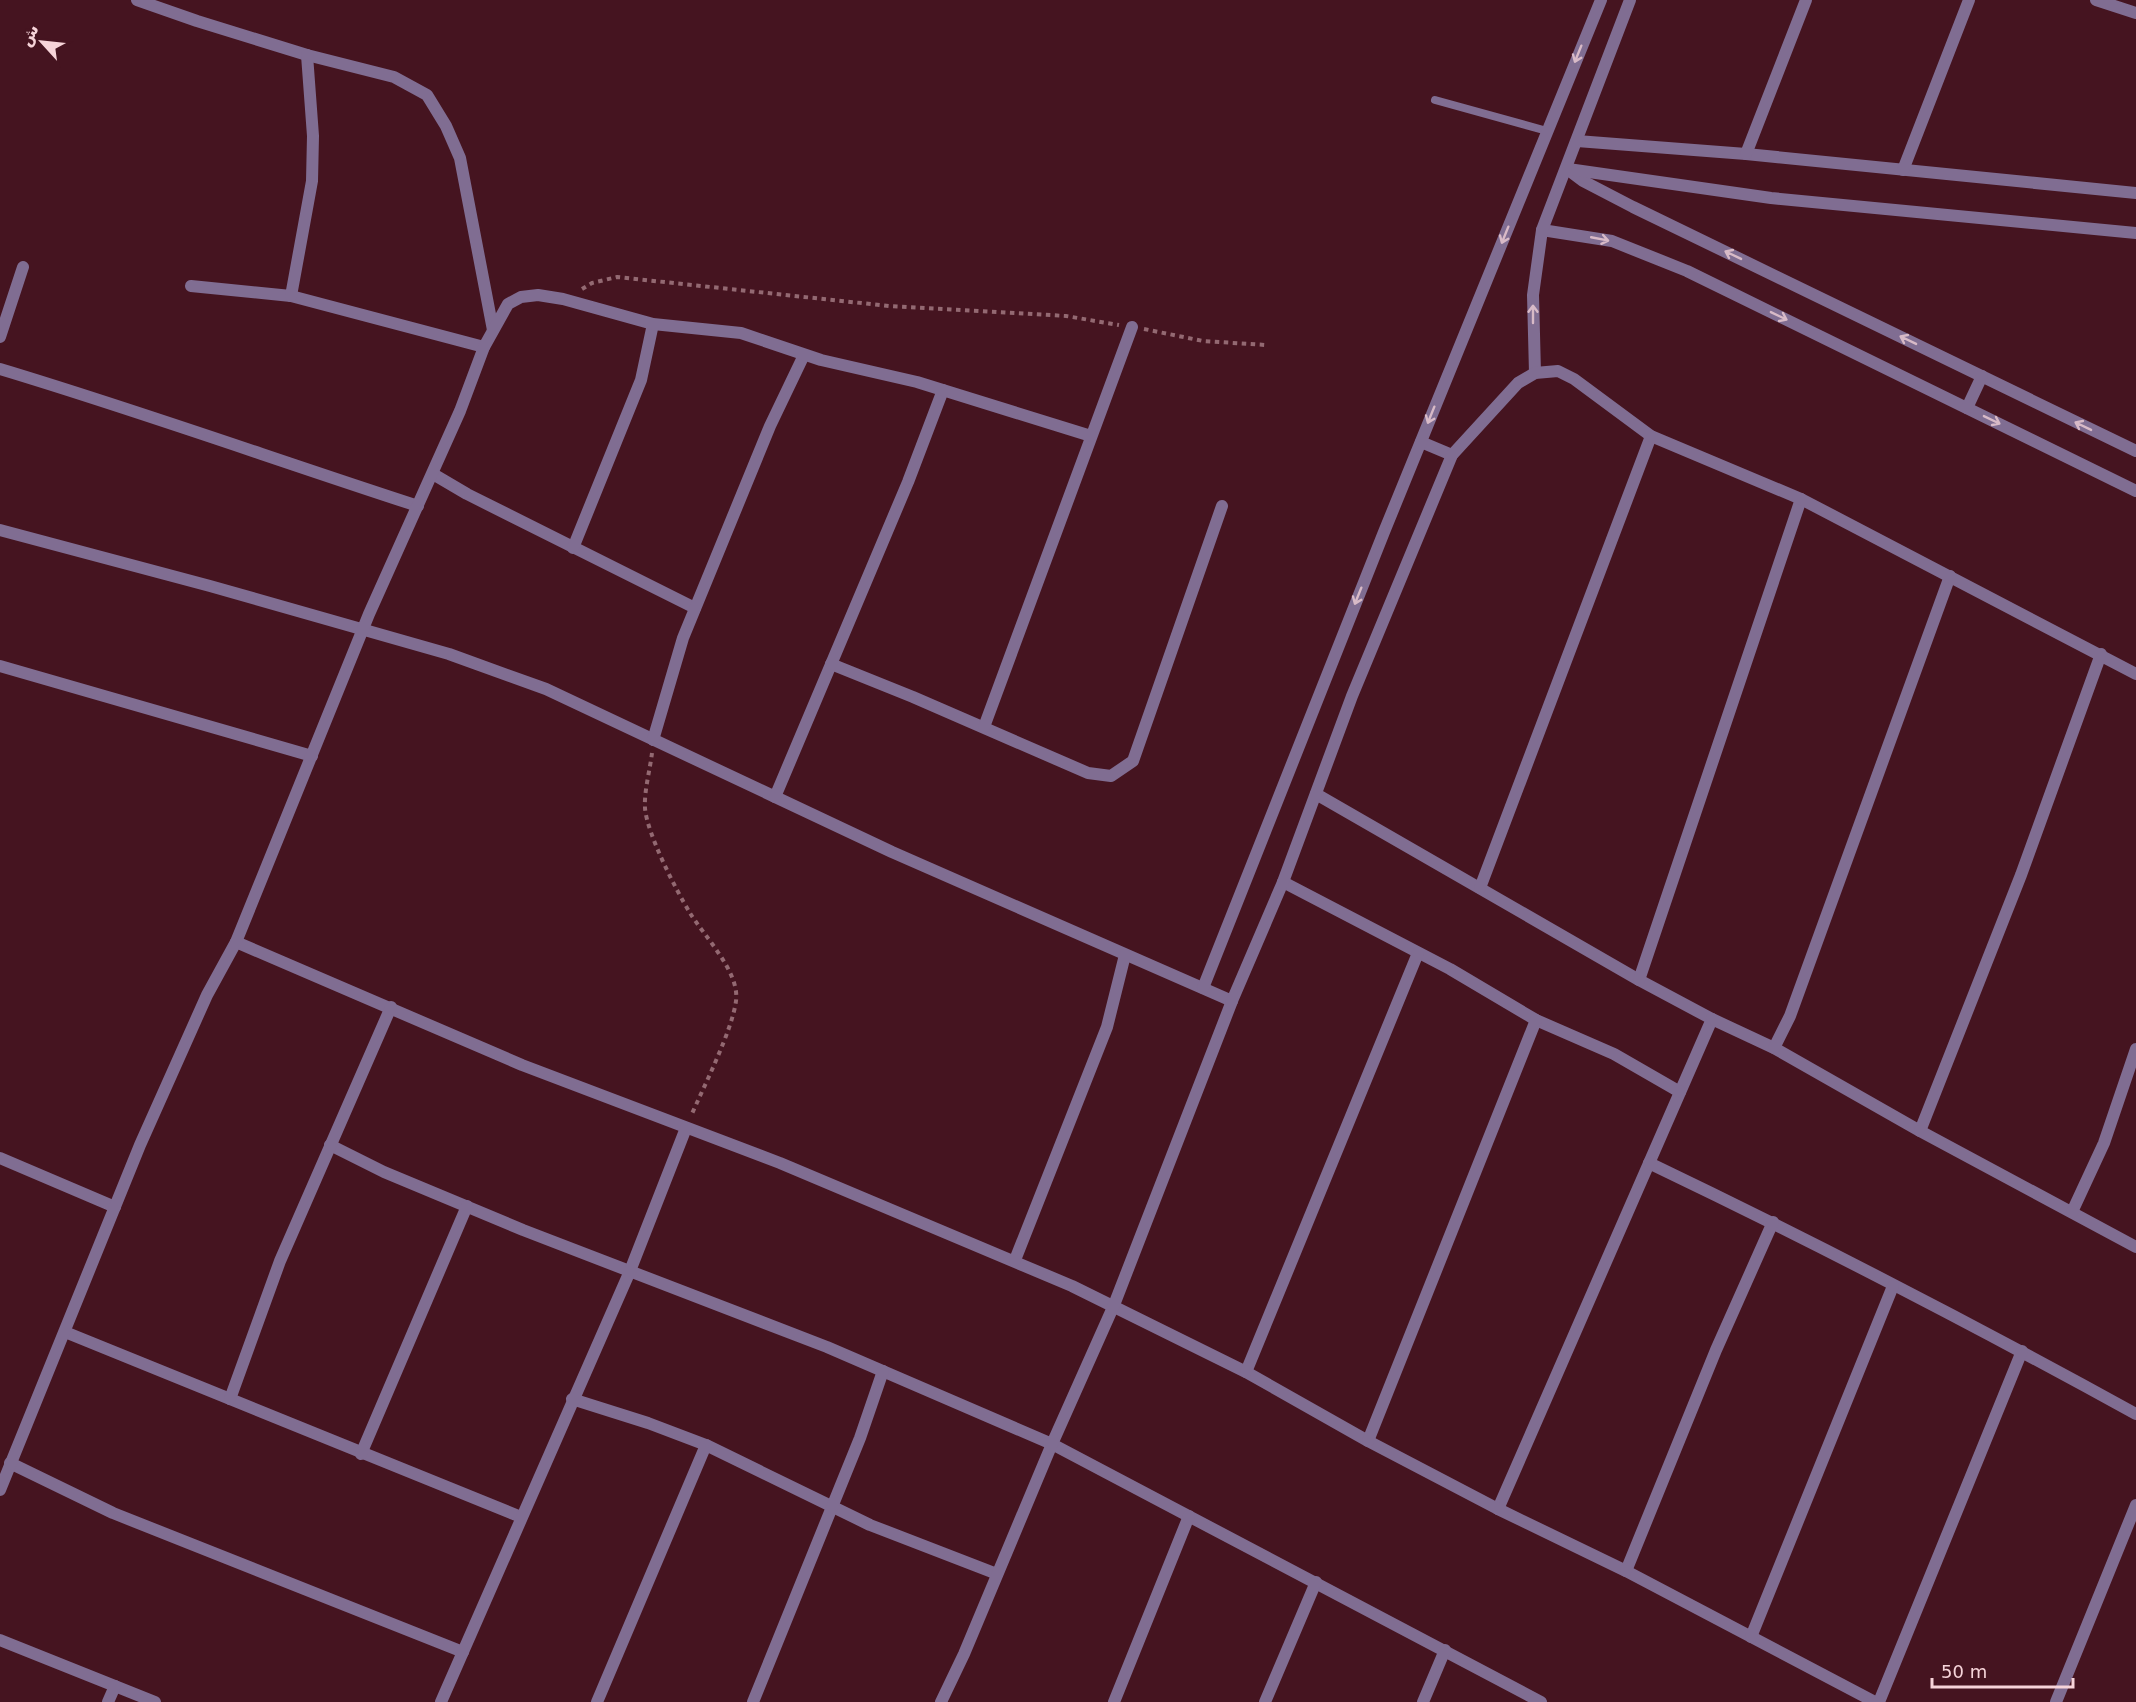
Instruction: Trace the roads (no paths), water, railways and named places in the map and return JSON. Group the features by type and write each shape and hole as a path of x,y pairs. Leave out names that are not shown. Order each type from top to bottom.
{"street":[{"path":"137,0 307,55 394,77 427,95 446,126 460,158 493,330"},
{"path":"1203,988 1420,442 1600,0"},
{"path":"1535,373 1533,295 1542,230 1630,0"},
{"path":"1746,154 1806,0"},
{"path":"1903,170 1969,0"},
{"path":"2096,0 2112,2 2136,13"},
{"path":"291,296 312,182 313,136 307,55"},
{"path":"1577,141 1746,154 2136,193"},
{"path":"1567,169 1771,198 2136,233"},
{"path":"1567,169 1583,181 1633,207 2136,452"},
{"path":"1542,230 1612,242 1687,271 2136,490"},
{"path":"0,337 23,267"},
{"path":"191,286 291,296 484,347"},
{"path":"0,1490 115,1207 207,995 236,942 363,630 433,474 484,347 508,304 521,297 538,295 563,299 653,324 741,333 804,355 944,390 1091,436"},
{"path":"573,548 641,380 653,324"},
{"path":"984,728 1132,327"},
{"path":"653,740 666,690 695,608 770,426 804,355"},
{"path":"0,369 86,395 190,432 418,506"},
{"path":"940,1702 1114,1305 1232,1001 1283,882 1352,696 1452,455 1518,383 1535,373 1558,371 1574,379 1651,436 1800,498 2136,674"},
{"path":"1967,408 1982,376"},
{"path":"775,797 944,390"},
{"path":"1480,888 1651,436"},
{"path":"1420,442 1452,455"},
{"path":"433,474 573,548 695,608"},
{"path":"1639,980 1800,498"},
{"path":"831,664 1088,773 1111,776 1133,761 1222,506"},
{"path":"0,530 210,585 449,654 546,689 775,797 1232,1001"},
{"path":"1774,1048 1793,1006 1950,576"},
{"path":"1920,1131 2021,875 2101,654"},
{"path":"0,666 312,756"},
{"path":"1316,794 1639,980 1712,1019 1774,1048 1920,1131 2136,1248"},
{"path":"1283,882 1418,953 1536,1020 1614,1054 1680,1092"},
{"path":"236,942 522,1065 1015,1260 1114,1305 1246,1372 1368,1441 1498,1509 1626,1571 1877,1702 2022,1351"},
{"path":"1246,1372 1418,953"},
{"path":"1015,1260 1107,1027 1125,955"},
{"path":"230,1399 280,1261 391,1007"},
{"path":"1498,1509 1712,1019"},
{"path":"1368,1441 1536,1020"},
{"path":"2072,1212 2104,1143 2136,1049"},
{"path":"441,1702 630,1271 686,1128"},
{"path":"330,1145 384,1172 884,1371 1052,1444 1541,1702"},
{"path":"0,1158 115,1207"},
{"path":"1649,1163 1773,1222 2022,1351 2136,1414"},
{"path":"361,1454 467,1206"},
{"path":"1626,1571 1716,1350 1773,1222"},
{"path":"1750,1637 1893,1286"},
{"path":"65,1332 521,1517"},
{"path":"753,1702 860,1438 884,1371"},
{"path":"572,1399 706,1445 870,1526 997,1574"},
{"path":"597,1702 706,1445"},
{"path":"10,1463 113,1513 463,1652"},
{"path":"2056,1702 2136,1505"},
{"path":"1114,1702 1189,1516"},
{"path":"1265,1702 1316,1582"},
{"path":"0,1640 155,1702"},
{"path":"1423,1702 1445,1650"},
{"path":"108,1702 114,1686"}],"lane":[{"path":"1435,100 1547,131"}]}
